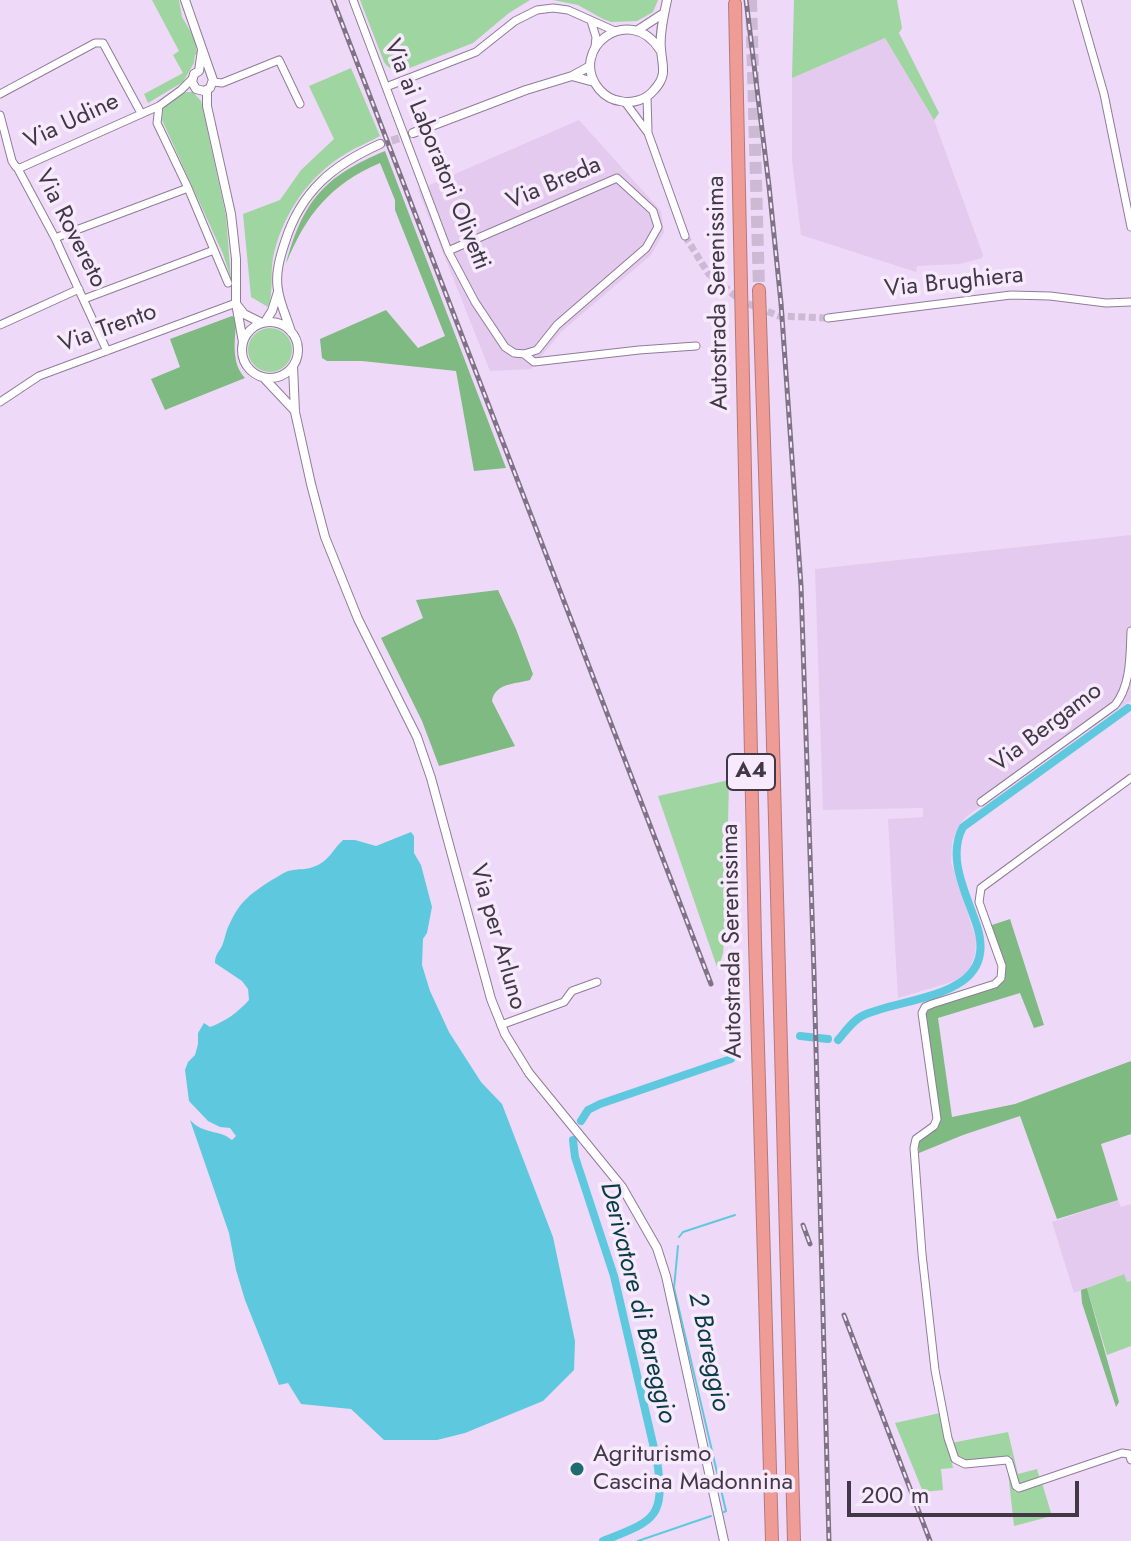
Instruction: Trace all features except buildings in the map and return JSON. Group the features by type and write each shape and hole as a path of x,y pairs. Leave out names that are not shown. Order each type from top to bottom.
{"highway":[{"name":"Autostrada Serenissima","path":"735,4 772,1541"},
{"name":"Autostrada Serenissima","path":"759,290 794,1541"}],"street":[{"path":"185,0 202,50 207,106 231,214 236,259 236,303 244,362 250,370 264,378 295,412"},
{"name":"Via ai Laboratori Olivetti","path":"353,0 448,251 475,302 505,347 514,353 524,354"},
{"path":"660,50 667,0"},
{"path":"1077,0 1104,94 1131,227"},
{"path":"386,87 476,52 515,21 537,10 553,8 576,12 615,31"},
{"path":"638,30 664,13"},
{"path":"591,21 596,37 590,66 594,82 602,93 625,102 637,101 647,97 661,81 663,60 660,50 655,41 638,30 615,31 595,47"},
{"path":"0,94 101,42 141,113"},
{"path":"181,90 222,83 279,60 300,104"},
{"path":"413,133 572,76 590,66"},
{"path":"204,71 194,74 192,79 193,85 204,88"},
{"path":"572,76 594,82"},
{"name":"Via Udine","path":"19,168 159,106 192,79"},
{"path":"647,97 648,133"},
{"path":"625,102 648,133 685,236"},
{"path":"159,106 157,123 228,283"},
{"name":"Via Rovereto","path":"0,115 12,161 19,168 55,238 107,351"},
{"path":"263,323 272,311 278,292 277,277 283,248 305,200 330,173 351,158 380,144"},
{"name":"Via Breda","path":"448,251 617,178 653,211 658,227 646,248 557,325 537,350 524,354"},
{"path":"55,238 188,188"},
{"path":"84,299 214,250"},
{"path":"0,325 79,289"},
{"name":"Via per Arluno","path":"278,292 298,348 293,366 295,412 325,537 358,619 417,737 501,1025 529,1073 622,1187 657,1248 666,1276 724,1541"},
{"name":"Via Brughiera","path":"828,318 1011,295 1106,303 1131,302"},
{"path":"236,303 244,314 263,323"},
{"name":"Via Trento","path":"0,402 39,376 236,303"},
{"path":"243,342 250,330 263,323 274,322 291,332"},
{"path":"524,354 534,362 696,346"},
{"path":"264,378 279,377 293,366"},
{"name":"Via Bergamo","path":"981,802 1115,705 1126,685 1131,631"},
{"path":"1131,778 981,888 979,902 1002,966 1001,978 995,984 923,1009 937,1119 934,1126 916,1139 914,1148 935,1370 955,1459 965,1464 1007,1460 1019,1488 1122,1453 1129,1454 1131,1460"},
{"path":"501,1025 564,1002 572,991 597,982"}],"shaded area":[{"path":"885,38 934,120 982,258 960,264 917,266 916,272 801,235 792,160 792,78"},
{"path":"579,120 661,211 664,232 651,255 561,332 531,369 490,371 418,190"},
{"path":"1131,535 1131,700 960,824 952,842 951,862 976,939 975,955 969,971 955,981 898,998 888,819 923,817 923,808 823,810 815,569"},
{"path":"1118,1200 1121,1207 1131,1204 1131,1281 1127,1283 1123,1274 1074,1293 1052,1222"}],"green space":[{"path":"152,0 179,0 182,17 195,39 197,54 183,82 148,103 144,94 183,73 173,55 179,51"},
{"path":"360,0 530,0 473,43 396,71 384,62"},
{"path":"553,0 658,0 653,12 637,21 611,22 578,5"},
{"path":"794,0 897,0 902,28 899,33 939,113 934,120 885,38 792,78"},
{"path":"351,68 380,136 324,169 296,203 277,244 268,307 251,297 243,214 280,200 301,170 334,139 309,86"},
{"path":"186,92 193,92 201,101 226,216 231,279 223,254 162,120 163,106"},
{"path":"385,151 506,468 474,471 456,371 362,361 327,361 322,358 320,339 386,310 418,348 445,336 395,210 395,200 380,163 347,181 322,203 302,230 286,264 300,223 319,193 347,170"},
{"path":"232,316 236,322 236,359 245,378 165,410 151,379 180,367 170,339"},
{"path":"270,328 286,334 292,350 286,366 270,372 254,366 248,350 254,334"},
{"path":"498,590 533,674 530,680 501,688 492,701 515,746 439,766 422,721 381,638 423,618 416,600"},
{"path":"729,780 726,912 723,953 718,970 658,796"},
{"path":"1010,919 1044,1025 1034,1028 1020,993 938,1018 952,1117 1015,1104 1131,1061 1131,1134 1101,1144 1118,1200 1057,1219 1020,1116 919,1153 918,1141 940,1118 924,1017 927,1008 1001,981 992,925"},
{"path":"1124,1274 1127,1282 1131,1281 1131,1346 1107,1355 1087,1288"},
{"path":"1087,1288 1119,1402 1116,1407 1082,1303 1081,1290"},
{"path":"940,1413 953,1468 941,1469 943,1490 923,1492 895,1423"},
{"path":"1008,1432 1018,1474 1037,1469 1040,1479 1020,1485 1011,1456 964,1462 957,1459 951,1443"},
{"path":"1007,1463 1015,1492 1042,1483 1052,1516 1014,1526"}],"water":[{"path":"411,832 414,836 414,853 421,865 432,907 423,939 422,965 449,1032 481,1082 502,1104 553,1237 575,1341 574,1370 543,1401 465,1433 437,1440 384,1440 351,1409 301,1404 288,1383 279,1385 245,1300 229,1233 190,1120 201,1128 232,1140 236,1136 230,1128 208,1121 189,1101 185,1070 195,1055 198,1033 204,1023 210,1027 221,1022 249,1000 248,989 242,981 215,963 229,926 245,900 285,872 322,863 343,840 376,846"}],"waterway":[{"name":"Derivatore di Bareggio","path":"838,1040 860,1017 945,990 963,981 975,968 981,950 977,926 957,864 958,839 963,827 1128,708"},
{"name":"Derivatore di Bareggio","path":"800,1036 828,1039"},
{"name":"Derivatore di Bareggio","path":"581,1121 588,1110 600,1104 731,1059"},
{"name":"Derivatore di Bareggio","path":"573,1140 575,1157 614,1276 659,1480 657,1507 652,1515 634,1528 603,1541"},
{"name":"2 Bareggio","path":"679,1237 683,1232 735,1215"},
{"name":"2 Bareggio","path":"678,1246 674,1288 724,1512"},
{"name":"2 Bareggio","path":"638,1541 711,1516"}],"tunnel":[{"path":"751,0 759,290"},
{"path":"380,144 410,135"},
{"path":"685,236 708,273 741,301 779,316 828,318"}],"railway":[{"path":"333,0 711,984"},
{"path":"746,0 781,303 801,586 829,1541"},
{"path":"803,1225 810,1244"},
{"path":"844,1315 930,1541"}],"place":[{"name":"Agriturismo Cascina Madonnina","path":"577,1469"}]}
